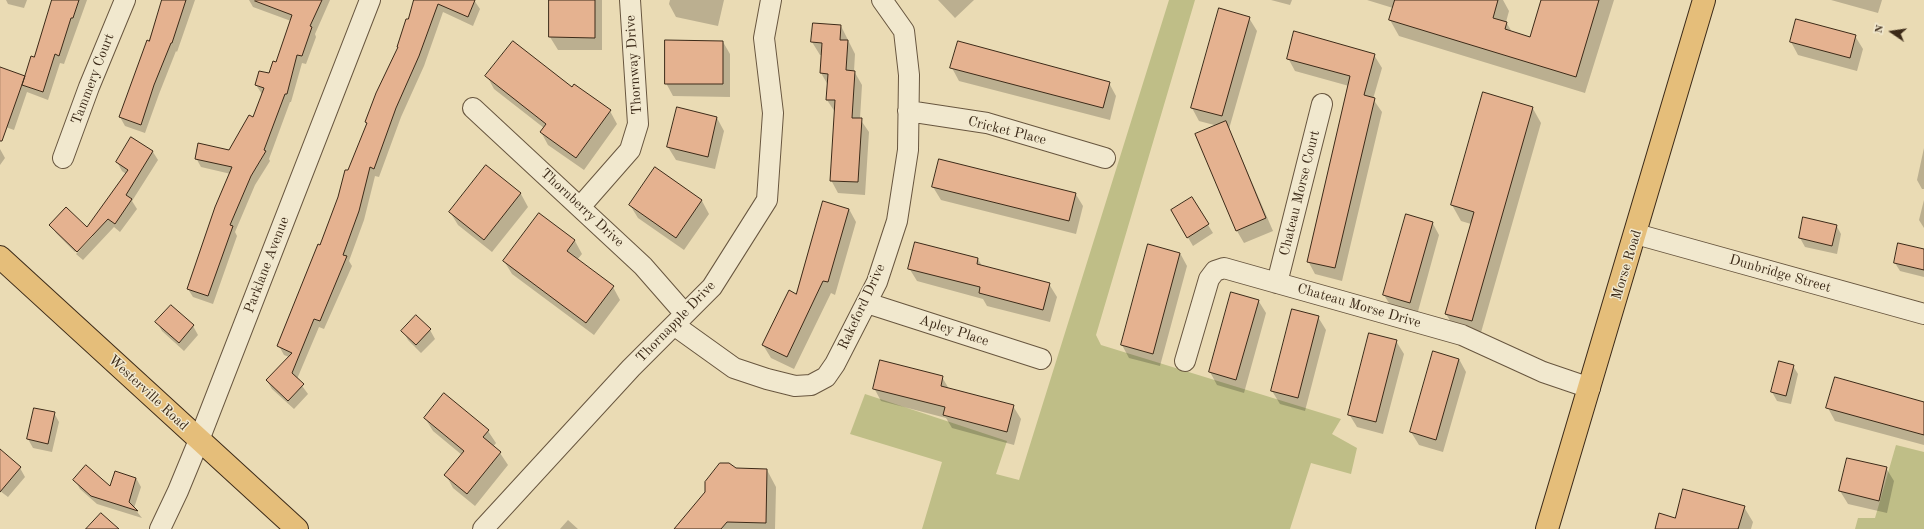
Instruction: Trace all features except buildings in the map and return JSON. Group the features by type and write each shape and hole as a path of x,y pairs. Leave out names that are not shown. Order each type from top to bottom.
{"main road":[{"name":"Morse Road","path":"1547,529 1636,234 1704,0"},
{"name":"Westerville Road","path":"0,257 297,529"}],"street":[{"name":"Tammery Court","path":"63,158 89,87 125,0"},
{"name":"Parklane Avenue","path":"160,529 178,491 199,440 370,0"},
{"name":"Thornway Drive","path":"580,207 630,150 638,124 630,0"},
{"name":"Thornapple Drive","path":"483,529 631,368 712,287 767,200 773,114 764,38 771,0"},
{"name":"Rakeford Drive","path":"680,319 734,368 767,379 795,386 811,384 826,377 835,364 877,282 897,221 908,150 909,75 904,31 882,0"},
{"name":"Chateau Morse Court","path":"1277,283 1322,104"},
{"name":"Thornberry Drive","path":"473,108 643,266 680,319"},
{"name":"Cricket Place","path":"908,111 987,123 1105,158"},
{"name":"Dunbridge Street","path":"1636,234 1924,314"},
{"name":"Chateau Morse Drive","path":"1185,361 1209,279 1215,271 1224,268 1462,335 1542,372 1590,388"},
{"name":"Apley Place","path":"867,303 1041,359"}],"shaded area":[{"path":"1169,0 1195,0 1096,335 1101,345 1341,419 1332,434 1357,448 1351,474 1311,463 1290,529 922,529 942,462 850,434 865,394 1007,441 996,474 1019,480"},
{"path":"1896,445 1924,452 1924,529 1855,529 1858,518 1875,518"}]}
